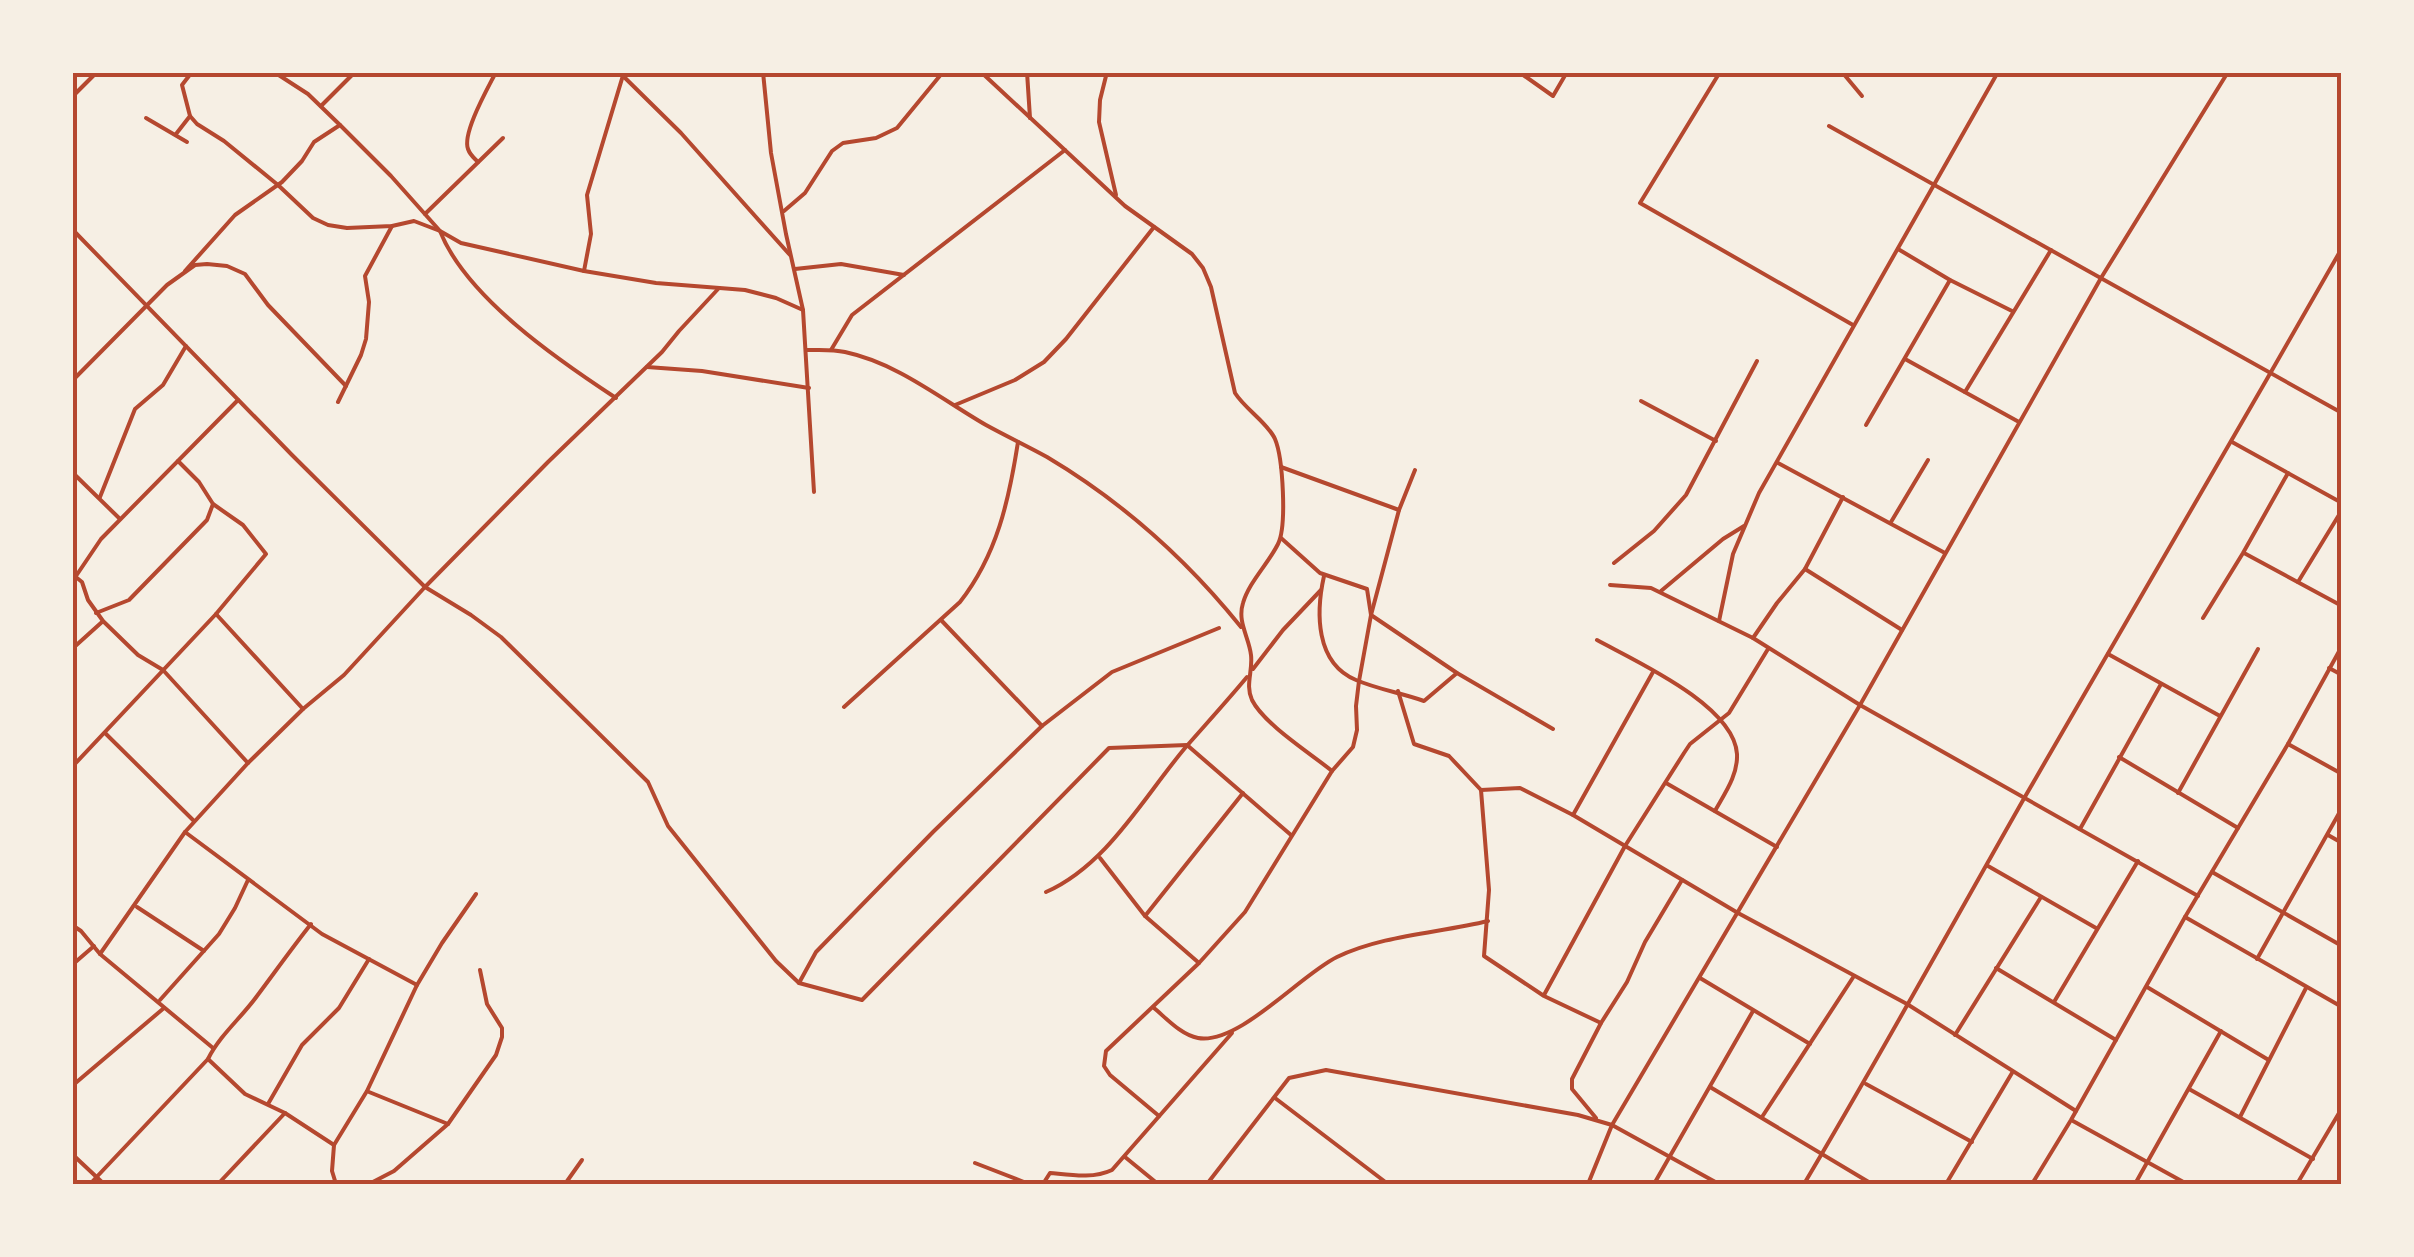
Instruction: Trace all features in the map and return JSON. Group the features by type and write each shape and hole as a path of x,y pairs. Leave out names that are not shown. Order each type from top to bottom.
{"street":[{"path":"72,97 97,72"},
{"path":"192,72 182,85 190,116 314,218 328,225 392,226 414,221 474,247 656,283 745,290 803,310"},
{"path":"274,72 308,94 340,125 440,232 453,259 488,298 558,358 616,398"},
{"path":"321,106 355,72"},
{"path":"478,162 468,149 467,137 496,72"},
{"path":"763,72 767,128 803,310 814,492"},
{"path":"782,212 805,193 832,151 897,128 943,72"},
{"path":"980,72 1124,206 1192,254 1202,268 1217,308 1235,393 1273,435 1280,467 1284,519 1281,538 1243,602 1241,618 1251,651 1251,699 1332,772"},
{"path":"1027,72 1030,118"},
{"path":"1107,72 1099,122 1116,196"},
{"path":"1519,72 1554,96 1567,72"},
{"path":"1720,72 1640,203 1853,325"},
{"path":"1842,72 1862,96"},
{"path":"1719,621 1744,526 1776,462 1998,72"},
{"path":"1588,1184 1612,1125 1860,704 2102,278 2228,72"},
{"path":"584,270 591,234 587,196 622,74 792,257"},
{"path":"176,134 190,116"},
{"path":"146,118 187,142"},
{"path":"72,381 235,215 278,185 314,142 340,125"},
{"path":"1829,126 2342,413"},
{"path":"424,214 503,138"},
{"path":"832,350 852,315 1065,150"},
{"path":"338,402 366,339 369,320 365,276 392,226"},
{"path":"955,405 1031,372 1044,362 1066,340 1154,228"},
{"path":"72,229 426,588 501,637 648,782 668,826 776,961 799,982 862,1000 1110,748 1188,745 1292,835"},
{"path":"1804,1184 2342,248"},
{"path":"1896,249 2012,311"},
{"path":"1965,392 2051,250"},
{"path":"185,270 207,264 245,274 268,305 346,386"},
{"path":"795,269 841,264 904,275"},
{"path":"1866,425 1950,280"},
{"path":"100,954 194,821 303,709 344,675 548,462 662,352 719,288"},
{"path":"100,497 136,409 163,385 186,346"},
{"path":"807,350 853,354 883,366 1048,458 1151,534 1201,580 1244,630"},
{"path":"1906,359 2019,422"},
{"path":"1614,563 1654,531 1686,495 1757,362"},
{"path":"647,367 702,370 809,388"},
{"path":"238,399 101,539 74,575 82,582 103,622 138,655 163,670 248,763"},
{"path":"1641,401 1716,441"},
{"path":"844,707 967,593 988,558 1002,520 1018,442"},
{"path":"2232,442 2342,506 2298,582"},
{"path":"72,767 216,614 266,554 243,525 214,504 178,460"},
{"path":"1891,522 1928,460"},
{"path":"1776,462 1946,552"},
{"path":"1280,467 1399,510"},
{"path":"1159,1116 1110,1075 1104,1061 1108,1047 1154,1008 1245,912 1332,772 1348,756 1356,738 1359,682 1372,615 1399,510 1415,470"},
{"path":"72,472 120,519"},
{"path":"2203,618 2288,473"},
{"path":"1753,638 1805,569 1843,497"},
{"path":"96,614 129,600 207,520 214,504"},
{"path":"1660,591 1744,526"},
{"path":"1281,538 1324,576 1367,589 1372,615 1457,673 1553,729"},
{"path":"2244,553 2342,606"},
{"path":"1805,569 1902,630"},
{"path":"1324,576 1320,624 1328,655 1343,674 1424,701 1457,673"},
{"path":"1610,586 1660,591 1753,638 1860,704 2198,896"},
{"path":"1046,892 1074,878 1098,856 1283,630 1321,590"},
{"path":"216,614 303,709"},
{"path":"941,620 1042,726"},
{"path":"72,649 103,622"},
{"path":"799,982 816,952 1042,726 1112,672 1219,628"},
{"path":"1597,640 1705,704 1731,733 1737,759 1730,785 1715,811"},
{"path":"2032,1184 2342,646"},
{"path":"1544,996 1625,846 1690,744 1738,702 1768,649"},
{"path":"2178,792 2258,649"},
{"path":"2108,654 2220,716"},
{"path":"2329,668 2342,675"},
{"path":"1573,814 1653,672"},
{"path":"2080,828 2161,684"},
{"path":"1398,692 1414,744 1449,756 1481,790 1489,890 1484,956 1544,996 1601,1023"},
{"path":"105,733 194,821"},
{"path":"2288,744 2342,774"},
{"path":"2119,757 2238,828"},
{"path":"1666,783 1777,847"},
{"path":"1481,790 1520,788 1573,814 1738,913 1907,1004 2076,1111"},
{"path":"1145,916 1243,793"},
{"path":"2257,958 2342,808"},
{"path":"185,832 322,934 417,985"},
{"path":"2326,834 2342,843"},
{"path":"1098,856 1145,916 1199,963"},
{"path":"2054,1002 2138,861"},
{"path":"1988,866 2098,929"},
{"path":"2212,872 2342,946"},
{"path":"159,1002 227,922 248,880"},
{"path":"1598,1121 1572,1089 1572,1079 1682,880"},
{"path":"336,1184 332,1171 334,1145 368,1091 417,985 476,894"},
{"path":"1955,1035 2041,896"},
{"path":"135,906 204,950"},
{"path":"2185,917 2342,1008"},
{"path":"1043,1184 1050,1174 1102,1174 1112,1170 1235,1029 1337,957 1379,943 1488,921"},
{"path":"90,1184 208,1059 310,924"},
{"path":"72,925 100,954 213,1048"},
{"path":"72,965 94,946"},
{"path":"268,1104 302,1045 339,1008 369,958"},
{"path":"1996,968 2116,1040"},
{"path":"369,1184 394,1171 448,1124 496,1055 502,1036 498,1020 487,1004 480,970"},
{"path":"1762,1117 1854,976"},
{"path":"1700,978 1810,1044"},
{"path":"2240,1117 2307,987"},
{"path":"2147,988 2268,1060"},
{"path":"72,1086 165,1007"},
{"path":"1154,1008 1178,1028 1198,1038 1235,1029"},
{"path":"1654,1184 1753,1011"},
{"path":"2135,1184 2220,1031"},
{"path":"208,1059 245,1094 285,1113 334,1145"},
{"path":"1207,1184 1289,1078 1326,1070 1578,1115 1612,1125 1718,1184"},
{"path":"1946,1184 2012,1073"},
{"path":"1864,1084 1972,1142"},
{"path":"1710,1086 1872,1184"},
{"path":"2189,1089 2313,1159"},
{"path":"368,1091 448,1124"},
{"path":"1275,1098 1388,1184"},
{"path":"2297,1184 2342,1108"},
{"path":"218,1184 285,1113"},
{"path":"2071,1120 2187,1184"},
{"path":"72,1154 104,1184"},
{"path":"1125,1157 1158,1184"},
{"path":"565,1184 582,1160"},
{"path":"975,1163 1029,1184"}]}
